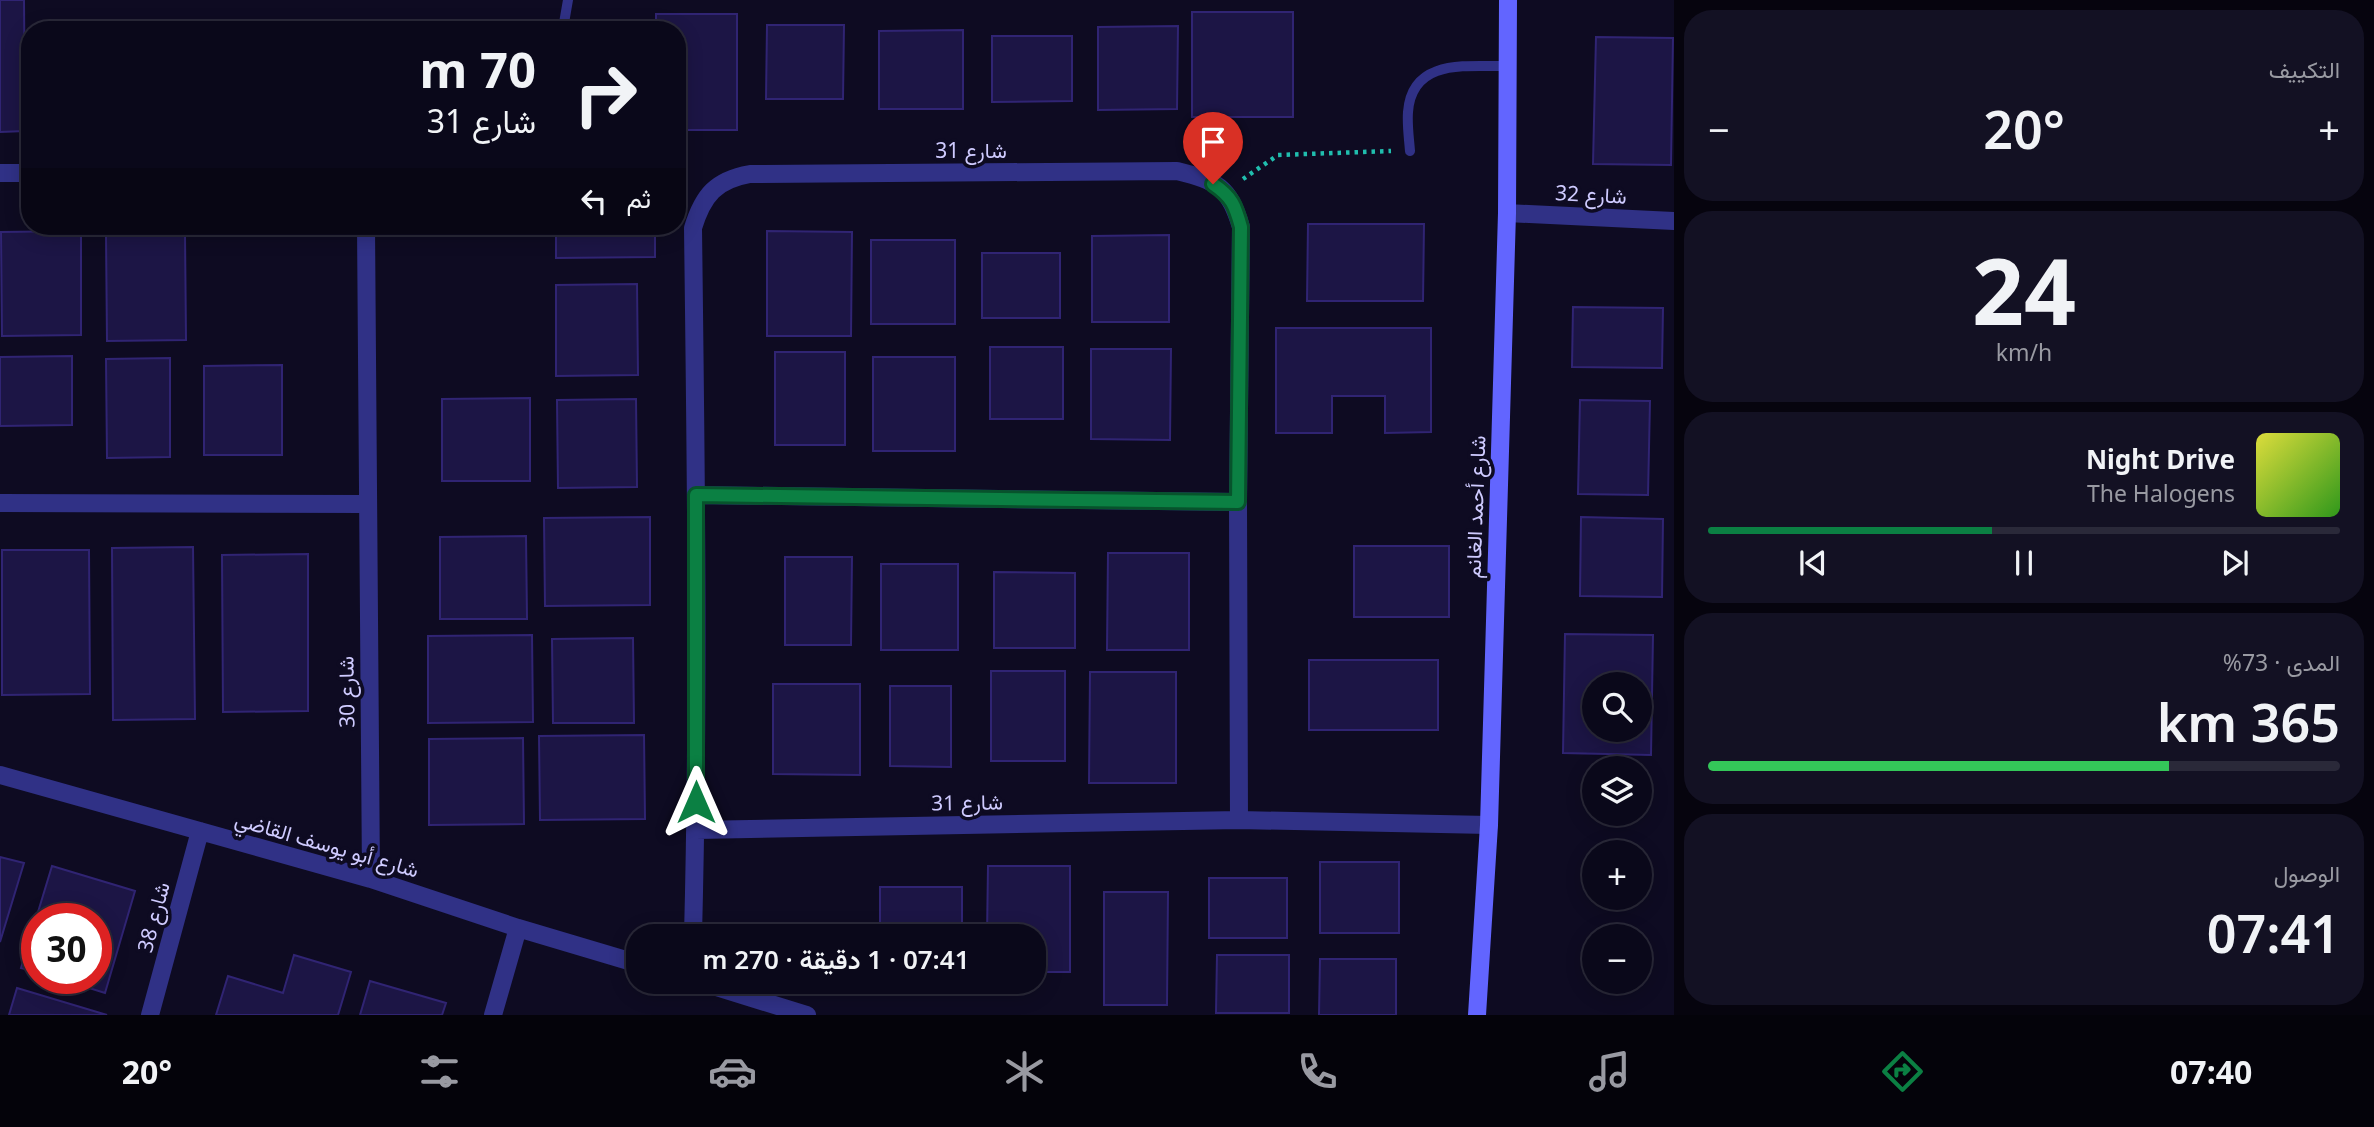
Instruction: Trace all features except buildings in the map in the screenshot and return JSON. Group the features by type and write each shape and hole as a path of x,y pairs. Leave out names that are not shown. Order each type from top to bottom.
{"street":[{"name":"شارع أحمد الغانم","path":"1477,1015 1489,825 1507,213 1508,0"},
{"name":"شارع 31","path":"693,924 696,495 693,228 705,198 731,177 750,174 1177,171 1197,176 1225,192"},
{"path":"0,173 21,173"},
{"path":"1225,192 1234,203 1241,227 1239,820"},
{"name":"شارع 32","path":"1507,213 1674,221"},
{"name":"شارع 30","path":"366,235 371,879"},
{"path":"696,495 1238,502"},
{"path":"0,503 367,504"},
{"name":"شارع أبو يوسف القاضي","path":"0,775 371,879 518,928 626,960"},
{"name":"شارع 31","path":"696,830 1239,820 1489,825"},
{"name":"شارع 38","path":"150,1015 200,831"},
{"path":"493,1015 518,928"},
{"path":"738,994 807,1015"}],"lane":[{"path":"564,21 568,0"},
{"path":"1409,151 1408,112 1411,96 1419,83 1430,73 1444,67 1508,66"}],"path":[{"path":"1225,192 1278,155 1409,151"}],"route":[{"path":"696,802 696,495 1238,502 1241,227 1234,203 1225,192 1213,184"}]}
